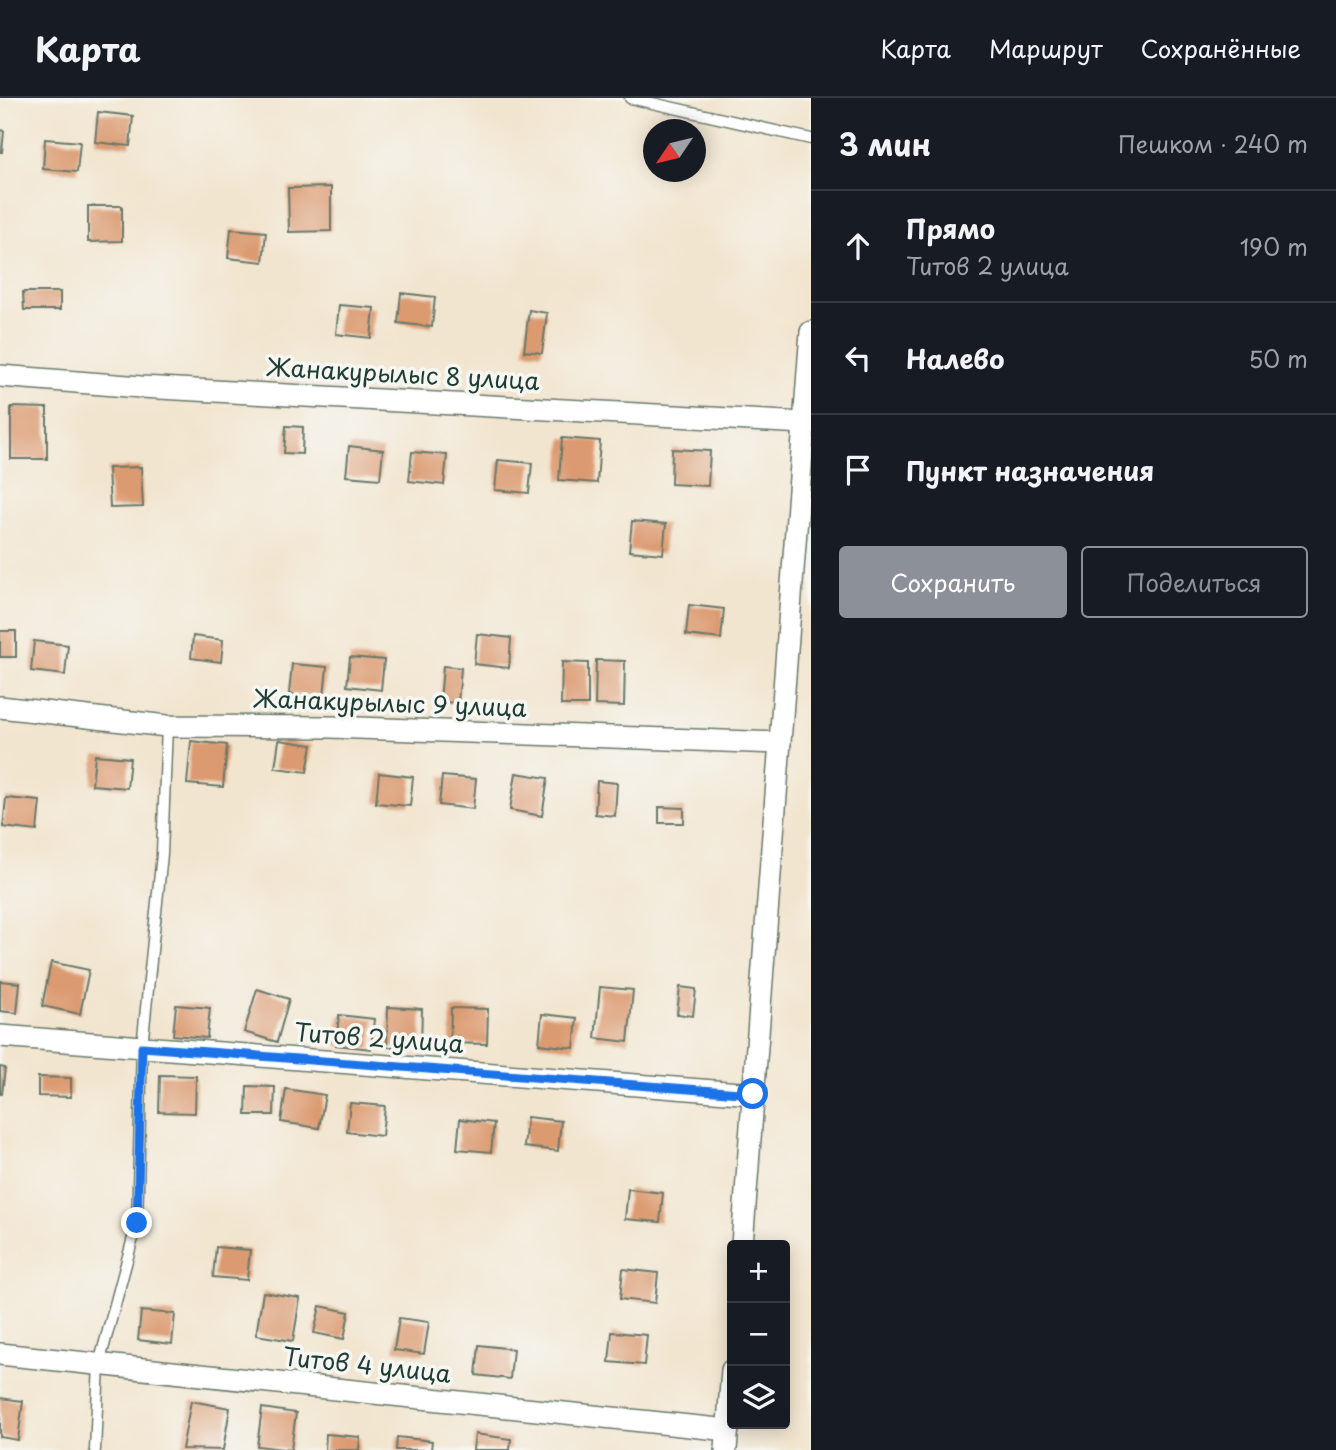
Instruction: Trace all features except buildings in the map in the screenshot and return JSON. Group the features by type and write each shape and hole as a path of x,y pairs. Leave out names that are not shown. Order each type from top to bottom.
{"street":[{"path":"742,1240 811,332"},
{"name":"Жанакурылыс 8 улица","path":"0,376 141,387 804,423"},
{"name":"Жанакурылыс 9 улица","path":"0,707 167,726 330,727 780,743"},
{"name":"Титов 2 улица","path":"0,1036 753,1094"},
{"name":"Титов 4 улица","path":"0,1354 727,1440"}],"lane":[{"path":"630,98 811,139"},
{"path":"95,1450 99,1364 137,1223 142,1047 162,854 167,726"}],"route":[{"path":"137,1223 142,1047 753,1094"}]}
